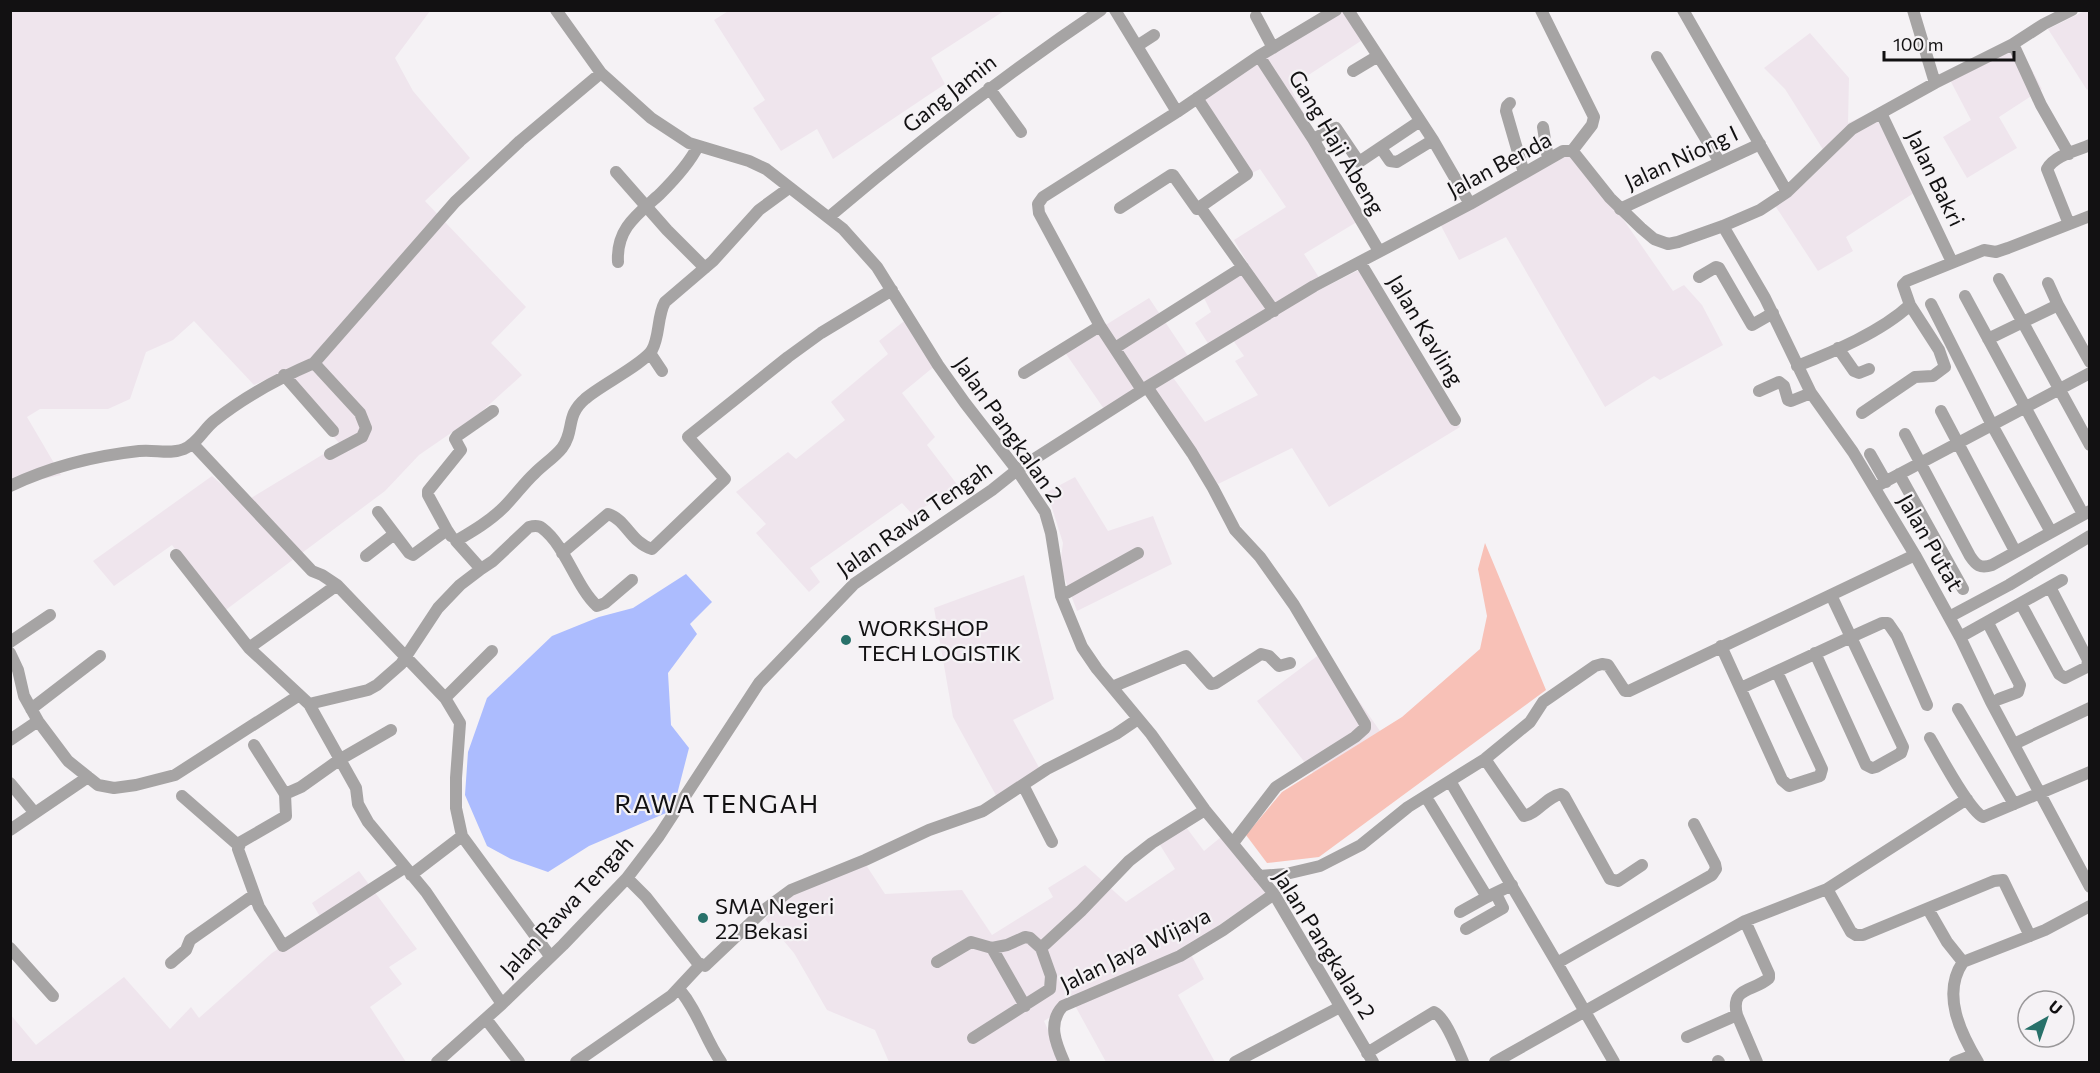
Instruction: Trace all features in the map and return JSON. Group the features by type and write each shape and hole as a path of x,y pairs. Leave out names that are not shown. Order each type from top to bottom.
{"street":[{"name":"Jalan Pangkalan 2","path":"556,10 601,73 651,118 678,137 698,146 749,161 766,169 829,217 871,260 892,290 917,334 965,404 1017,470 1045,512 1051,533 1061,596 1082,647 1180,773 1205,810 1274,894 1370,1058"},
{"name":"Gang Jamin","path":"829,217 875,177 989,88 1101,10"},
{"path":"1115,10 1177,112"},
{"path":"1233,843 1276,787 1355,737 1365,728 1365,724 1294,605 1260,557 1235,530 1192,453 1100,327 1039,213 1038,204 1043,197 1197,99 1259,56 1336,10"},
{"path":"1348,10 1433,140 1470,204"},
{"path":"1541,10 1594,117 1592,125 1572,151"},
{"path":"1683,10 1787,192"},
{"path":"1913,10 1935,83"},
{"name":"Jalan Benda","path":"1017,470 1144,388 1314,286 1470,204 1563,151 1572,151 1620,209 1654,239 1668,244 1723,226 1760,210 1787,192 1841,137 1852,129 1935,83 2013,44 2044,24 2072,10"},
{"path":"1256,16 1273,48"},
{"path":"1137,46 1154,35"},
{"path":"2013,44 2041,105 2069,154"},
{"name":"Gang Haji Abeng","path":"1259,56 1313,139 1379,251"},
{"path":"1353,71 1378,56"},
{"path":"1657,57 1719,161"},
{"path":"10,486 55,467 89,458 142,450 171,453 193,444 212,422 284,375 314,363 455,202 520,141 601,73"},
{"path":"989,88 1021,132"},
{"path":"1120,208 1171,175 1195,208 1200,207 1247,172 1197,99"},
{"path":"1510,103 1506,111 1524,173"},
{"name":"Jalan Bakri","path":"1881,113 1952,262"},
{"path":"1313,139 1335,127 1359,162 1420,121"},
{"path":"1543,127 1548,159"},
{"path":"1381,148 1390,161 1397,162 1433,140"},
{"name":"Jalan Niong I","path":"1620,209 1719,161 1760,144"},
{"path":"2069,224 2047,169 2052,163 2090,145"},
{"path":"618,262 617,248 621,235 645,205 671,182 692,157 698,146"},
{"path":"616,172 705,268"},
{"path":"456,542 479,528 504,507 524,484 557,454 568,437 574,410 585,398 650,353 665,302 705,268 759,210 789,188"},
{"path":"1200,207 1274,311"},
{"path":"1862,413 1915,377 1933,376 1945,367 1939,350 1910,305 1903,285 1984,250 1996,252 2090,216"},
{"name":"Jalan Putat","path":"1723,226 1773,313 1811,393 1853,452 1880,485 2090,887"},
{"name":"Jalan Kavling","path":"1360,262 1455,420"},
{"path":"1115,348 1243,267"},
{"path":"1699,277 1716,267 1719,268 1752,326 1773,313"},
{"path":"1999,279 2090,445"},
{"path":"2048,283 2090,362"},
{"path":"562,553 608,513 617,519 643,546 652,549 725,479 688,437 821,333 892,290"},
{"path":"1905,434 1979,566 1984,568 2086,513 2025,409 1965,296"},
{"path":"1931,304 1992,425 2051,532"},
{"path":"1797,366 1838,348 1885,323 1910,305"},
{"path":"1988,339 2058,305"},
{"path":"1024,373 1100,327"},
{"path":"1838,348 1854,371 1859,373 1869,369"},
{"path":"650,353 662,371"},
{"path":"314,363 360,413 366,428 362,437 330,454"},
{"path":"1870,454 1880,485 2090,374"},
{"path":"284,375 333,431"},
{"path":"1759,392 1779,382 1784,386 1788,400 1791,401 1811,393"},
{"path":"481,569 447,530 428,491 461,450 455,439 457,436 493,411"},
{"path":"1941,411 2015,551"},
{"path":"193,444 312,571 337,585 445,698 460,723 456,808 462,836 550,956"},
{"name":"Jalan Rawa Tengah","path":"437,1062 502,1004 575,933 627,878 659,836 759,683 843,594 868,573 908,548 1017,470"},
{"path":"1899,474 1963,589"},
{"path":"378,512 404,550 413,555 447,530"},
{"path":"309,704 368,690 385,678 406,657 438,608 460,585 493,561 529,527 535,525 541,527 562,553 590,599 597,606 632,580"},
{"path":"366,556 393,535"},
{"path":"1949,617 2009,585 2090,536"},
{"path":"1061,596 1138,553"},
{"path":"176,555 249,648 309,704 356,788 358,804 368,822 460,940 502,1004"},
{"path":"1259,876 1309,869 1340,857 1361,845 1398,814 1485,759 1530,722 1543,702 1596,666 1608,665 1621,687 1629,691 1915,555"},
{"path":"1960,638 2062,580"},
{"path":"249,648 337,585"},
{"path":"2021,604 2059,674 2065,678 2087,667 2088,660 2050,587"},
{"path":"1815,653 1866,765 1876,767 1901,753 1903,747 1831,595"},
{"path":"10,642 50,615"},
{"path":"1741,688 1882,623 1888,623 1897,636 1927,705"},
{"path":"1988,623 2020,685 2018,692 1999,699"},
{"path":"1721,646 1784,783 1789,786 1820,776 1822,769 1777,672"},
{"path":"445,698 492,651"},
{"path":"10,653 18,670 24,696 38,721 68,760 98,785 114,788 174,775 298,696"},
{"path":"1112,687 1186,656 1211,684 1261,654 1269,656 1279,666 1290,663"},
{"path":"32,709 100,656"},
{"path":"2014,744 2090,708"},
{"path":"1959,709 2014,804"},
{"path":"576,1062 679,989 700,965 710,963 764,910 791,890 865,861 929,830 983,811 1047,769 1116,734 1138,719"},
{"path":"10,741 38,721"},
{"path":"285,794 301,787 339,760 391,730"},
{"path":"1930,738 1967,799 1979,816 1983,817 2090,771"},
{"path":"238,845 286,816 285,794 254,745"},
{"path":"1485,759 1524,816 1528,816 1557,794 1564,796 1610,879 1618,881 1642,866"},
{"path":"10,830 88,777"},
{"path":"1450,781 1614,1062"},
{"path":"10,783 34,812"},
{"path":"1023,785 1052,842"},
{"path":"182,796 238,845 259,907 283,946 462,836"},
{"path":"1426,796 1491,895 1503,908 1466,929"},
{"path":"1496,1062 1745,921 1827,889 1967,799"},
{"path":"1041,948 1081,911 1129,861 1205,810"},
{"path":"1557,963 1716,870 1694,824"},
{"path":"627,878 700,965"},
{"path":"1827,889 1846,926 1856,935 1928,909 1994,881 2003,880 2030,936"},
{"path":"1460,912 1512,885"},
{"name":"Jalan Jaya Wijaya","path":"1064,1062 1054,1036 1056,1016 1063,1006 1180,956 1223,930 1274,894"},
{"path":"171,963 186,950 190,940 254,895"},
{"path":"1955,1062 1976,1058 1953,1007 1955,981 1963,962 2030,936 2090,906"},
{"path":"1928,909 1947,942 1963,962"},
{"path":"1745,921 1769,974 1769,978 1764,983 1741,993 1734,1004 1757,1062"},
{"path":"937,962 971,942 992,948 1007,945 1025,937 1030,938 1041,948 1051,976 1050,989 972,1038"},
{"path":"10,948 53,996"},
{"path":"992,948 1025,1006"},
{"path":"679,989 691,1002 713,1051 721,1062"},
{"path":"1235,1062 1340,1007"},
{"path":"1370,1058 1434,1012 1444,1023 1462,1062"},
{"path":"1687,1037 1737,1015"},
{"path":"486,1019 519,1062"}],"shaded area":[{"path":"730,10 1004,11 931,58 945,84 833,159 817,129 781,151 753,108 765,100 714,20"},
{"path":"2087,10 2090,11 2090,87 2087,90 2048,29"},
{"path":"11,11 430,11 395,58 413,91 470,158 425,201 526,307 491,343 522,375 480,413 419,455 385,491 223,612 172,545 114,586 93,561 212,476 243,503 340,444 278,374 254,385 194,321 173,340 146,352 130,399 108,409 40,409 27,417 61,475 21,484 11,489"},
{"path":"1334,11 1356,11 1370,35 1290,87 1360,220 1304,254 1325,287 1367,266 1460,427 1329,507 1292,448 1218,484 1144,386 1104,409 1064,351 1149,298 1192,362 1172,376 1205,422 1258,395 1235,361 1244,356 1228,333 1209,345 1195,323 1211,312 1203,296 1250,267 1234,240 1286,207 1260,169 1250,174 1199,94"},
{"path":"1810,33 1849,78 1848,123 1872,112 1920,189 1846,237 1853,251 1818,271 1774,204 1806,182 1829,159 1785,89 1764,68"},
{"path":"2019,45 2042,89 1999,117 2017,148 1967,178 1943,137 1971,120 1950,80"},
{"path":"1575,154 1673,291 1684,285 1702,305 1723,345 1660,380 1654,376 1605,407 1506,237 1459,260 1438,220 1562,155"},
{"path":"908,318 936,365 902,393 935,437 927,445 959,487 912,514 902,503 810,568 820,582 809,592 756,533 766,524 736,492 788,452 796,459 845,420 831,402 888,354 879,341"},
{"path":"1075,477 1108,531 1153,516 1172,564 1077,611 1060,566 1063,543 1047,492"},
{"path":"1485,543 1546,690 1319,857 1267,863 1246,835 1282,792 1402,717 1480,649 1487,616 1478,569"},
{"path":"1024,575 1054,699 1013,720 1042,773 998,799 953,717 934,608"},
{"path":"1324,651 1380,731 1313,773 1257,701"},
{"path":"1186,827 1204,851 1221,837 1267,892 1187,947 1204,979 1178,995 1215,1062 1106,1062 1073,1002 1044,1021 1062,1062 889,1062 875,1030 827,1010 794,953 765,919 802,886 866,865 885,894 962,890 992,935 1053,897 1048,888 1085,865 1126,902 1175,869 1160,845"},
{"path":"359,871 417,949 389,967 402,984 370,1007 406,1062 11,1062 10,1014 36,1045 124,977 170,1029 191,1007 199,1018 272,953 322,920 312,903"}],"water":[{"path":"686,574 712,602 690,624 697,634 668,673 671,725 689,748 673,810 589,846 548,872 511,859 487,846 465,795 468,752 487,698 552,636 599,617 633,608"}],"place":[{"name":"WORKSHOP TECH LOGISTIK","path":"846,640"},
{"name":"SMA Negeri 22 Bekasi","path":"703,918"}],"district":[{"name":"RAWA TENGAH","path":"717,802"}]}
